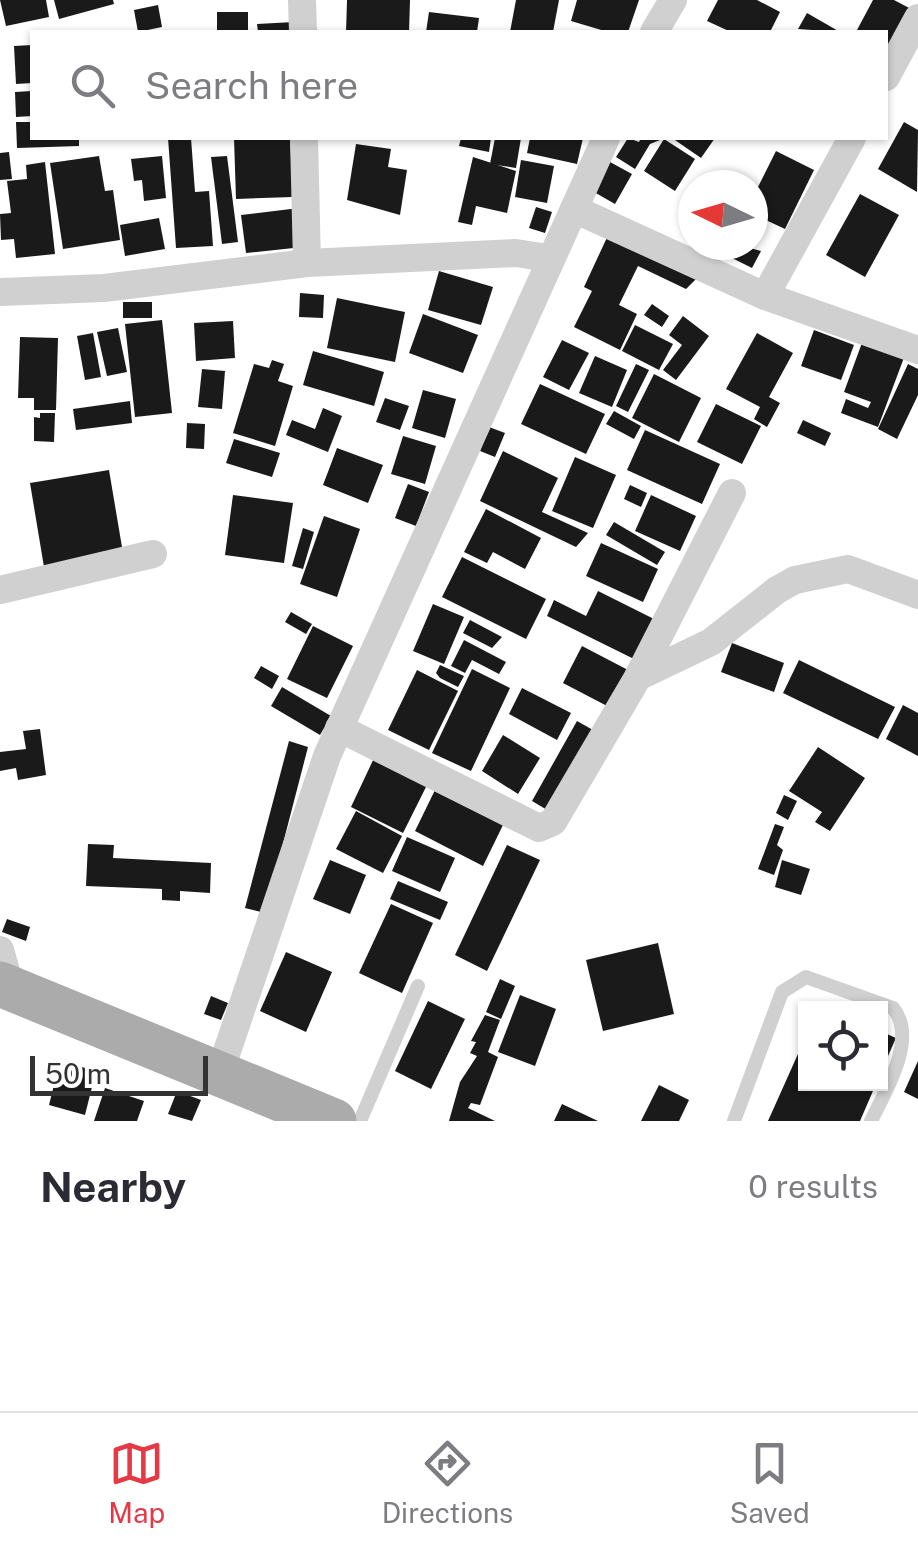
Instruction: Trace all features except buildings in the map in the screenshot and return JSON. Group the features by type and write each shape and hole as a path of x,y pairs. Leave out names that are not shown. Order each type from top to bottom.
{"main road":[{"path":"4,973 42,1002 334,1121"}],"street":[{"path":"302,0 302,30"},
{"path":"655,30 673,0"},
{"path":"888,73 918,18"},
{"path":"304,140 307,263"},
{"path":"220,1072 340,728 548,258 605,140"},
{"path":"765,296 851,140"},
{"path":"574,209 765,296 918,350"},
{"path":"0,292 104,288 307,263 516,253 548,258"},
{"path":"340,728 539,828 553,822 638,677 732,493"},
{"path":"0,590 153,554"},
{"path":"638,677 711,642 795,580 848,569 918,596"}],"lane":[{"path":"734,1121 782,992 806,978 893,1008 901,1016 906,1031 903,1052 872,1121"},
{"path":"360,1121 418,986"}]}
